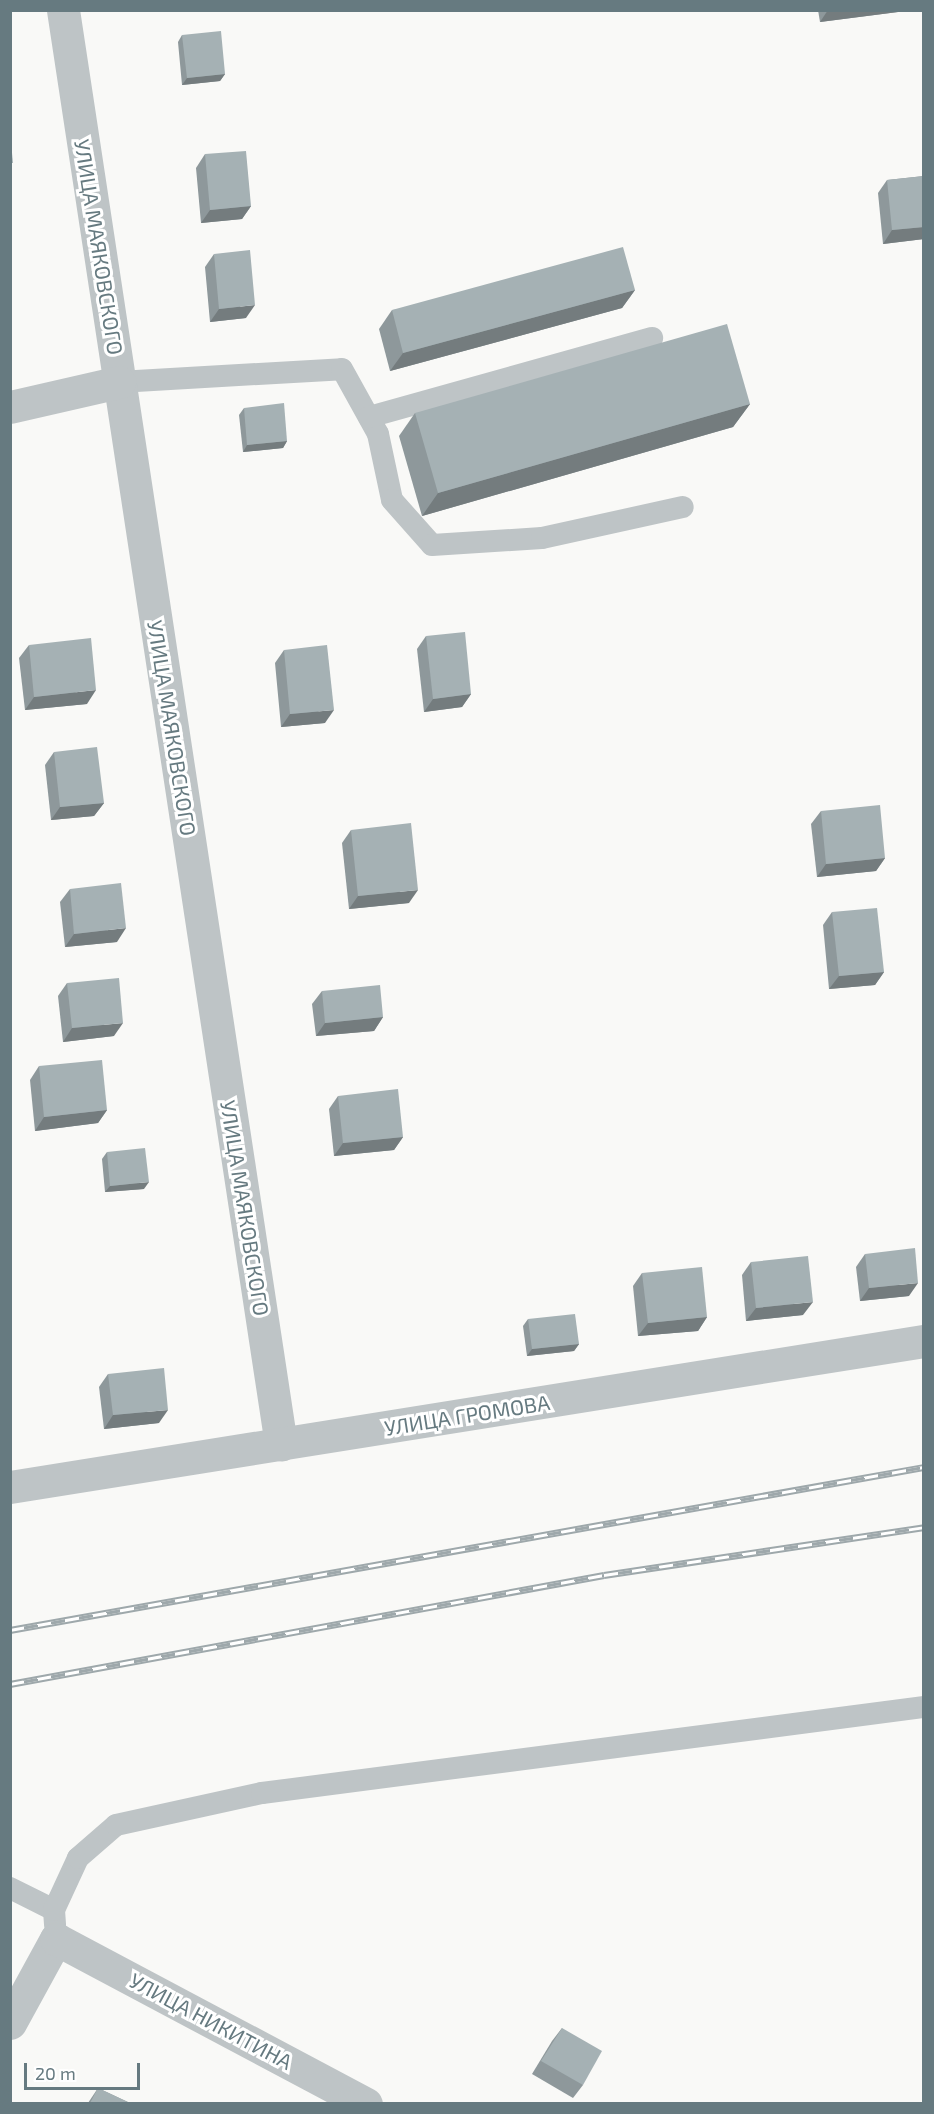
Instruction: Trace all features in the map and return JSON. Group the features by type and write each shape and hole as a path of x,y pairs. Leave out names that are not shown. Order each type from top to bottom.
{"street":[{"name":"УЛИЦА МАЯКОВСКОГО","path":"63,10 281,1445"},
{"path":"10,408 119,382"},
{"name":"УЛИЦА ГРОМОВА","path":"10,1487 924,1341"},
{"path":"10,2023 55,1924"},
{"name":"УЛИЦА НИКИТИНА","path":"55,1924 366,2103"}],"lane":[{"path":"369,417 652,338"},
{"path":"119,382 342,369 378,434 392,500 432,545 542,538 683,507"},
{"path":"10,1888 55,1924 78,1858 116,1825 262,1793 924,1707"}],"building":[{"path":"221,31 225,74 187,78 182,35"},
{"path":"10,133 13,163 10,163"},
{"path":"246,151 251,206 210,210 205,154"},
{"path":"924,176 924,227 892,230 887,180"},
{"path":"623,247 635,290 403,353 392,310"},
{"path":"250,250 255,305 219,309 214,254"},
{"path":"727,324 750,404 438,493 415,413"},
{"path":"284,403 287,441 247,445 244,408"},
{"path":"465,632 471,694 433,699 426,636"},
{"path":"91,638 96,690 34,697 29,645"},
{"path":"327,645 334,710 290,714 284,650"},
{"path":"97,747 104,803 60,807 54,752"},
{"path":"880,805 885,858 826,864 821,811"},
{"path":"411,823 418,890 358,896 351,830"},
{"path":"121,883 126,928 74,934 70,889"},
{"path":"877,908 884,972 839,976 832,912"},
{"path":"119,978 123,1023 72,1028 67,983"},
{"path":"380,985 383,1017 325,1023 322,991"},
{"path":"102,1060 107,1110 44,1117 39,1066"},
{"path":"398,1089 403,1137 343,1143 338,1096"},
{"path":"145,1148 149,1182 110,1186 107,1152"},
{"path":"915,1248 918,1283 869,1288 865,1254"},
{"path":"808,1256 813,1302 756,1308 751,1262"},
{"path":"702,1267 707,1317 648,1323 642,1273"},
{"path":"575,1314 579,1344 532,1349 528,1319"},
{"path":"164,1368 168,1410 113,1415 108,1374"},
{"path":"562,2028 602,2051 583,2085 541,2061"},
{"path":"98,2088 130,2103 90,2103"}],"railway":[{"path":"10,1630 924,1467"},
{"path":"10,1684 604,1575 924,1527"}]}
